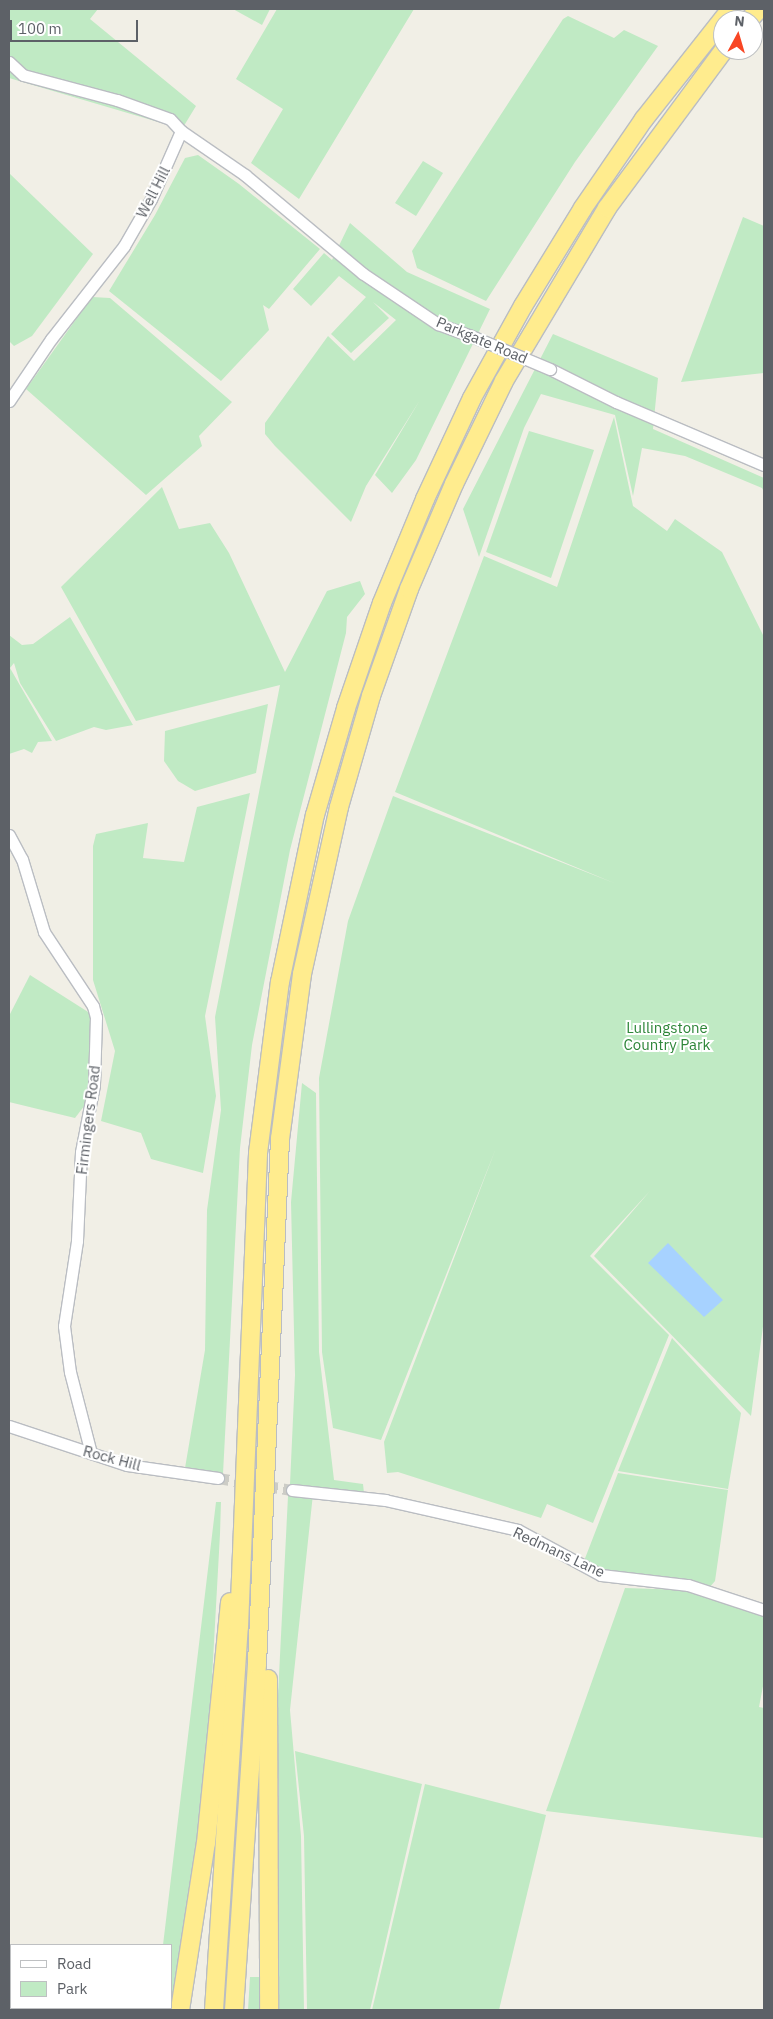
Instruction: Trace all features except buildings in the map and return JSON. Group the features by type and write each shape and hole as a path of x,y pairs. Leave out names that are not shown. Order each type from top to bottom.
{"highway":[{"path":"214,2010 243,1536 254,1208 266,1076 280,982 302,870 346,708 407,541 448,448 493,358 552,256 612,164 731,9"},
{"path":"234,2010 252,1747 276,1196 293,1029 325,862 371,696 431,536 504,381 607,208 717,60"},
{"path":"268,1387 278,1449 267,1719 268,2010"},
{"path":"180,2010 208,1834 225,1636 243,1536"}],"street":[{"path":"9,62 23,75 117,100 170,120 181,131"},
{"name":"Parkgate Road","path":"181,131 245,175 362,273 438,324 550,369 616,402 764,465"},
{"name":"Well Hill","path":"9,401 51,339 124,246 151,199 181,131"},
{"name":"Firmingers Road","path":"9,835 22,859 44,932 88,999 96,1017 94,1085 81,1152 77,1241 64,1326 70,1372 90,1453"},
{"name":"Rock Hill","path":"9,1426 128,1465 218,1478"},
{"name":"Redmans Lane","path":"292,1490 385,1500 518,1530 601,1575 688,1586 764,1610"}],"green space":[{"path":"9,9 98,9 90,19 196,106 182,129 9,78"},
{"path":"233,9 270,9 262,25"},
{"path":"277,9 414,9 299,199 251,163 283,109 236,79"},
{"path":"568,16 614,38 624,30 658,46 575,162 486,301 417,268 412,251 563,19"},
{"path":"198,155 239,184 320,249 269,309 263,305 269,330 221,381 109,291 155,215 185,158"},
{"path":"423,161 443,173 416,216 395,203"},
{"path":"9,173 93,254 32,336 14,346 9,341"},
{"path":"743,217 764,226 764,373 681,382"},
{"path":"350,223 407,272 490,309 416,460 392,493 375,475 420,400 366,486 351,522 265,434 265,423 328,336 354,361 396,320 373,302 389,318 351,353 331,334 366,297 339,276 311,306 293,289 324,253 332,260"},
{"path":"92,297 110,298 232,402 199,436 202,446 146,495 26,389"},
{"path":"553,334 658,378 653,429 764,478 764,492 762,488 685,456 642,448 633,496 615,415 541,394 524,428 479,557 463,509"},
{"name":"Lullingstone Country Park","path":"614,417 633,506 667,531 675,519 722,552 764,637 764,1319 751,1416 594,1256 650,1191 590,1256 669,1335 593,1523 547,1504 541,1518 398,1472 387,1473 384,1442 496,1148 381,1440 333,1428 322,1352 319,1078 348,921 393,796 614,883 395,792 484,556 557,587"},
{"path":"529,431 594,450 551,578 486,552"},
{"path":"162,487 179,529 210,523 229,553 285,672 327,591 360,581 365,594 347,617 346,633 290,850 252,1045 240,1148 223,1474 185,1468 205,1350 207,1210 221,1110 215,1017 280,685 136,721 61,587"},
{"path":"70,617 133,725 106,730 94,727 56,741 20,683 14,663 10,668 52,741 38,742 32,753 24,749 9,754 9,635 22,645 33,644"},
{"path":"268,704 256,773 195,791 178,781 164,761 165,731"},
{"path":"250,793 205,1016 216,1096 203,1173 151,1159 141,1133 101,1121 115,1051 93,980 93,846 96,834 148,823 143,858 184,862 197,807"},
{"path":"30,975 96,1017 91,1097 75,1118 9,1102 9,1016"},
{"path":"302,1083 316,1093 319,1352 334,1480 363,1484 364,1493 290,1484 295,1375 291,1202"},
{"path":"672,1338 741,1413 728,1489 618,1471"},
{"path":"618,1473 728,1490 715,1581 709,1588 666,1577 602,1571 584,1561"},
{"path":"313,1494 290,1710 301,1836 304,2010 277,2010 279,1787 276,1735 288,1496"},
{"path":"216,1502 221,1502 206,1787 174,2010 155,2010 172,2009 172,1944 163,1944"},
{"path":"625,1588 686,1590 764,1616 764,1681 759,1707 764,1708 764,1838 546,1811"},
{"path":"295,1751 422,1784 370,2010 307,2010 304,1836"},
{"path":"425,1784 546,1815 499,2010 372,2010"},
{"path":"250,1977 259,1977 259,2010 248,2010"}],"water":[{"path":"668,1243 723,1300 704,1317 648,1263"}],"tunnel":[{"path":"218,1478 292,1490"}]}
